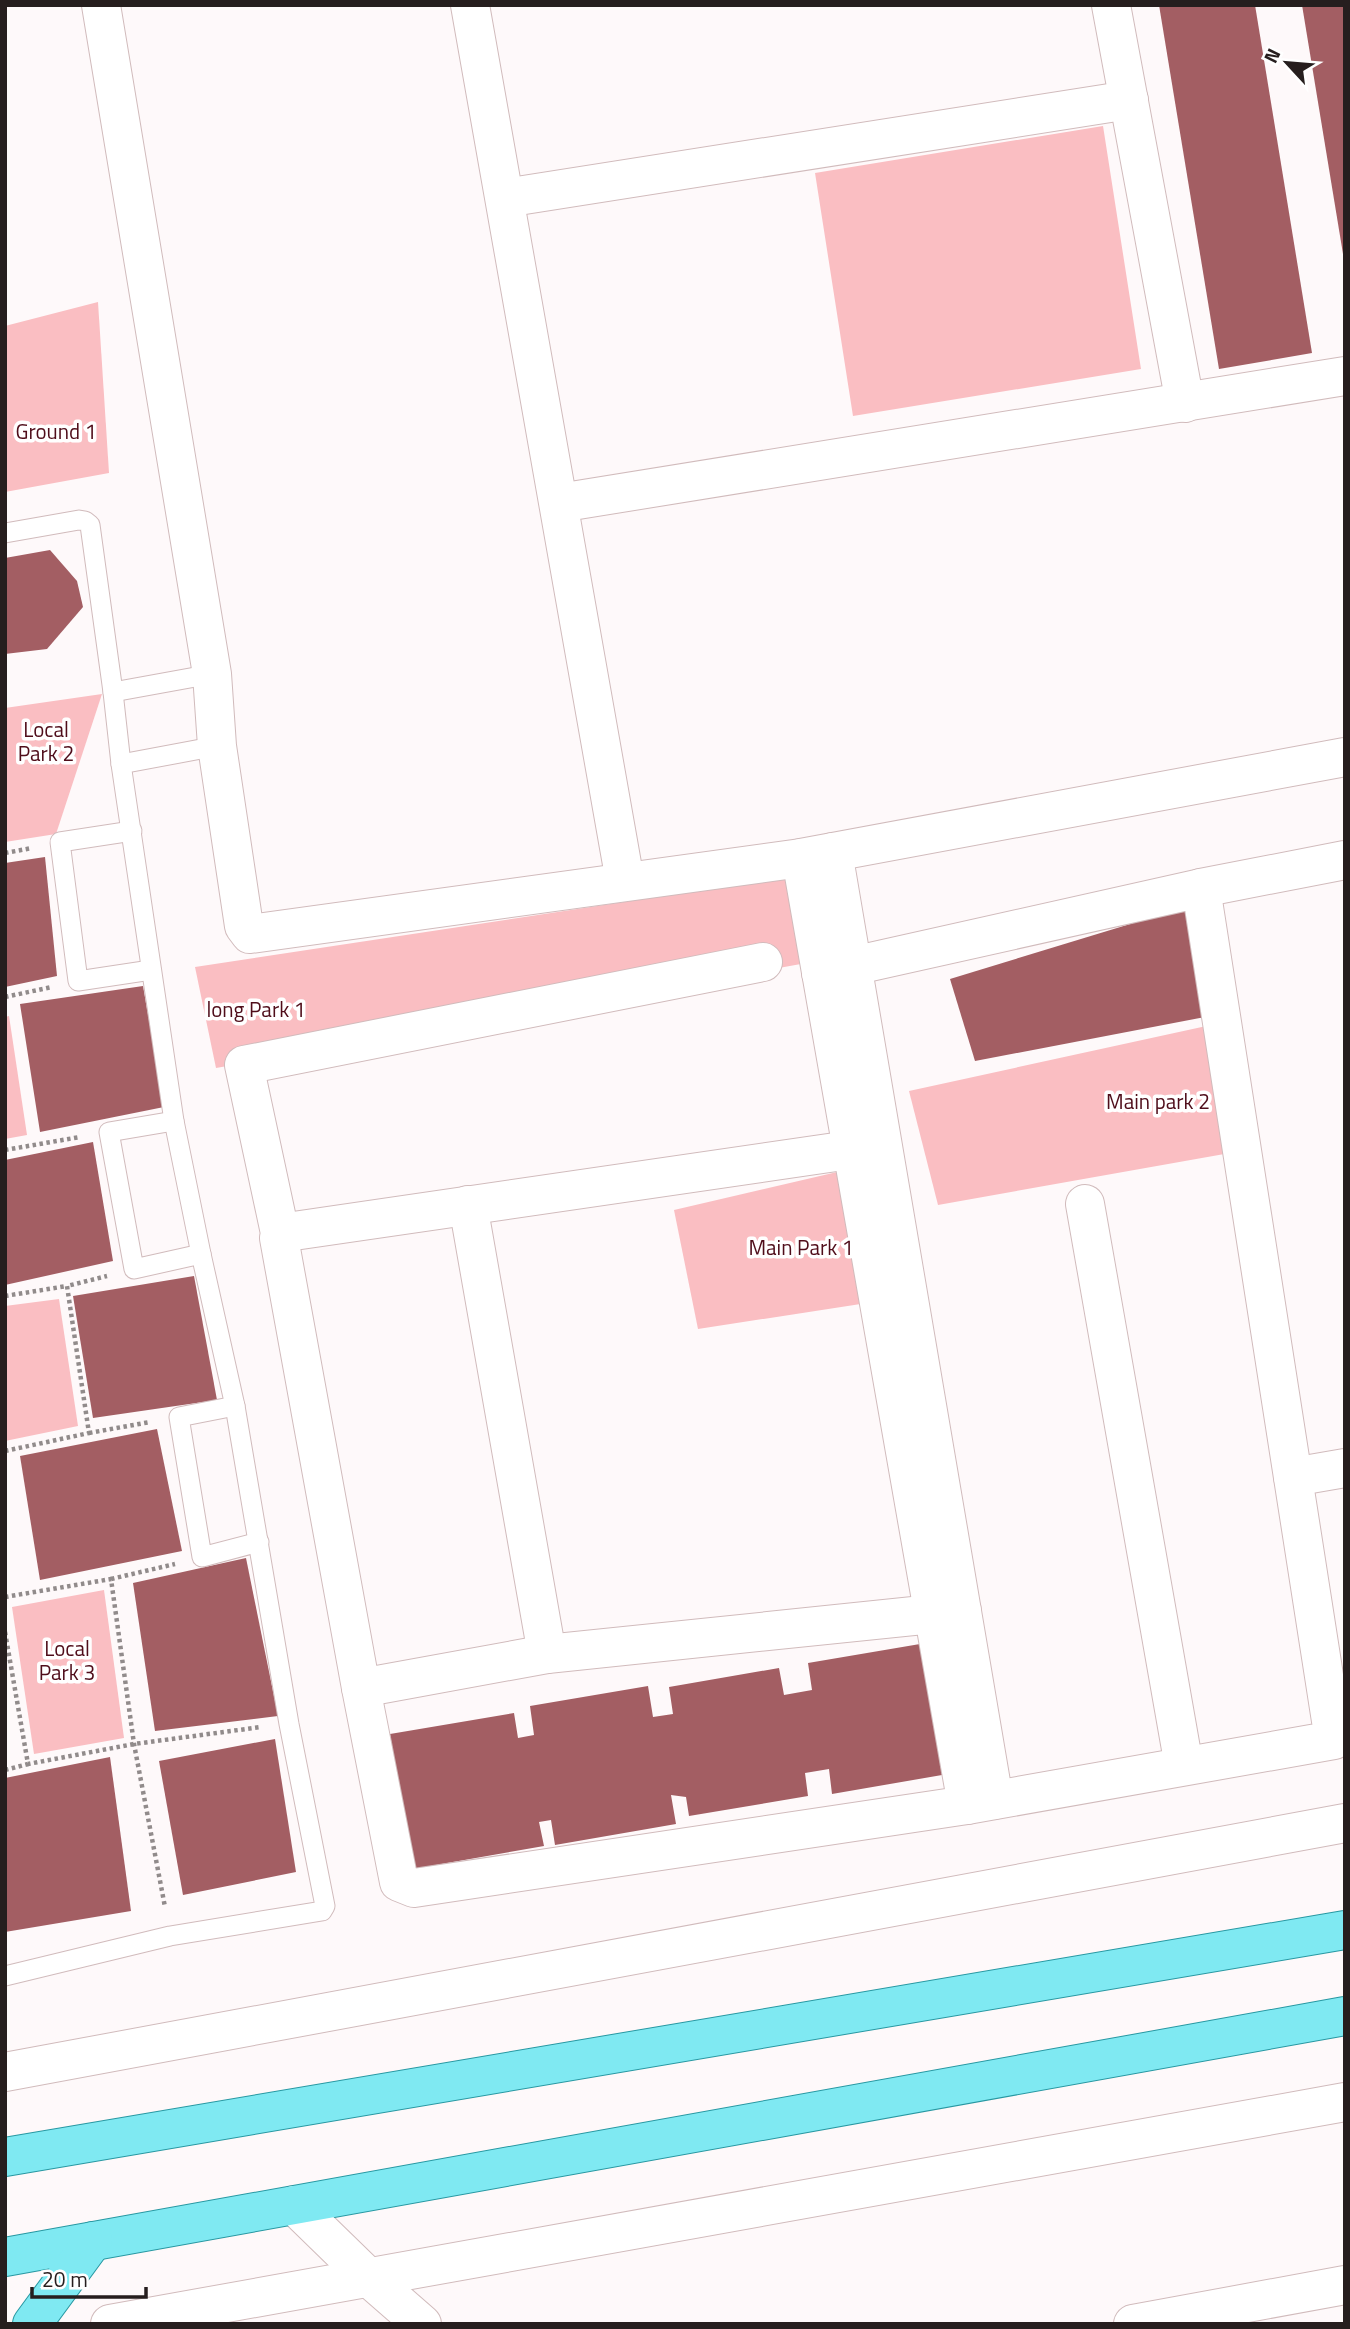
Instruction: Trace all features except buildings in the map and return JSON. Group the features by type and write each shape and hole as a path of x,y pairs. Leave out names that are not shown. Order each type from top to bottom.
{"main road":[{"path":"5,2157 1345,1930"},
{"path":"5,2257 1345,2016"},
{"path":"32,2324 93,2241"}],"street":[{"path":"101,5 212,674 217,746 244,926 250,934 817,855 1345,757"},
{"path":"470,5 625,881"},
{"path":"1111,5 1185,403"},
{"path":"505,198 1129,100"},
{"path":"559,503 1345,376"},
{"path":"817,855 981,1803"},
{"path":"837,970 1201,888 1345,860"},
{"path":"763,962 244,1065 280,1233 278,1238 399,1882 414,1888 981,1803 1339,1739 1293,1477 1201,888"},
{"path":"280,1233 867,1147"},
{"path":"1085,1204 1184,1766"},
{"path":"468,1205 547,1654"},
{"path":"1293,1477 1345,1468"},
{"path":"361,1688 547,1654 948,1613"},
{"path":"5,2072 1345,1823"},
{"path":"110,2324 1345,2102"},
{"path":"294,2205 422,2324"},
{"path":"1133,2324 1345,2285"}],"lane":[{"path":"5,533 79,520 90,525 121,764 174,1121 235,1406 289,1724 325,1906 322,1911 170,1936 5,1976"},
{"path":"113,692 212,674"},
{"path":"121,764 217,746"},
{"path":"132,831 60,842 78,981 151,970"},
{"path":"174,1121 109,1132 134,1269 201,1254"},
{"path":"235,1406 179,1417 202,1557 259,1542"}],"path":[{"path":"5,997 78,981"},
{"path":"5,1150 109,1132"},
{"path":"5,1296 67,1286 134,1269"},
{"path":"67,1286 89,1433"},
{"path":"5,1451 179,1417"},
{"path":"5,1597 111,1579 202,1557"},
{"path":"111,1579 134,1744 170,1936"},
{"path":"5,1632 28,1764"},
{"path":"5,1770 134,1744 289,1724"}],"green space":[{"path":"1103,126 1141,369 853,416 815,173"},
{"name":"Ground 1","path":"98,302 109,473 5,492 5,326"},
{"name":"Local Park 2","path":"102,694 56,834 5,842 5,708"},
{"name":"long Park 1","path":"795,876 812,962 216,1068 195,967"},
{"path":"9,1016 27,1135 5,1139 5,1017"},
{"name":"Main park 2","path":"1211,1025 1230,1153 938,1205 909,1091"},
{"name":"Main Park 1","path":"850,1169 880,1301 698,1329 674,1210"},
{"path":"59,1299 78,1426 5,1441 5,1306"},
{"name":"Local Park 3","path":"104,1590 124,1738 34,1754 12,1607"}]}
